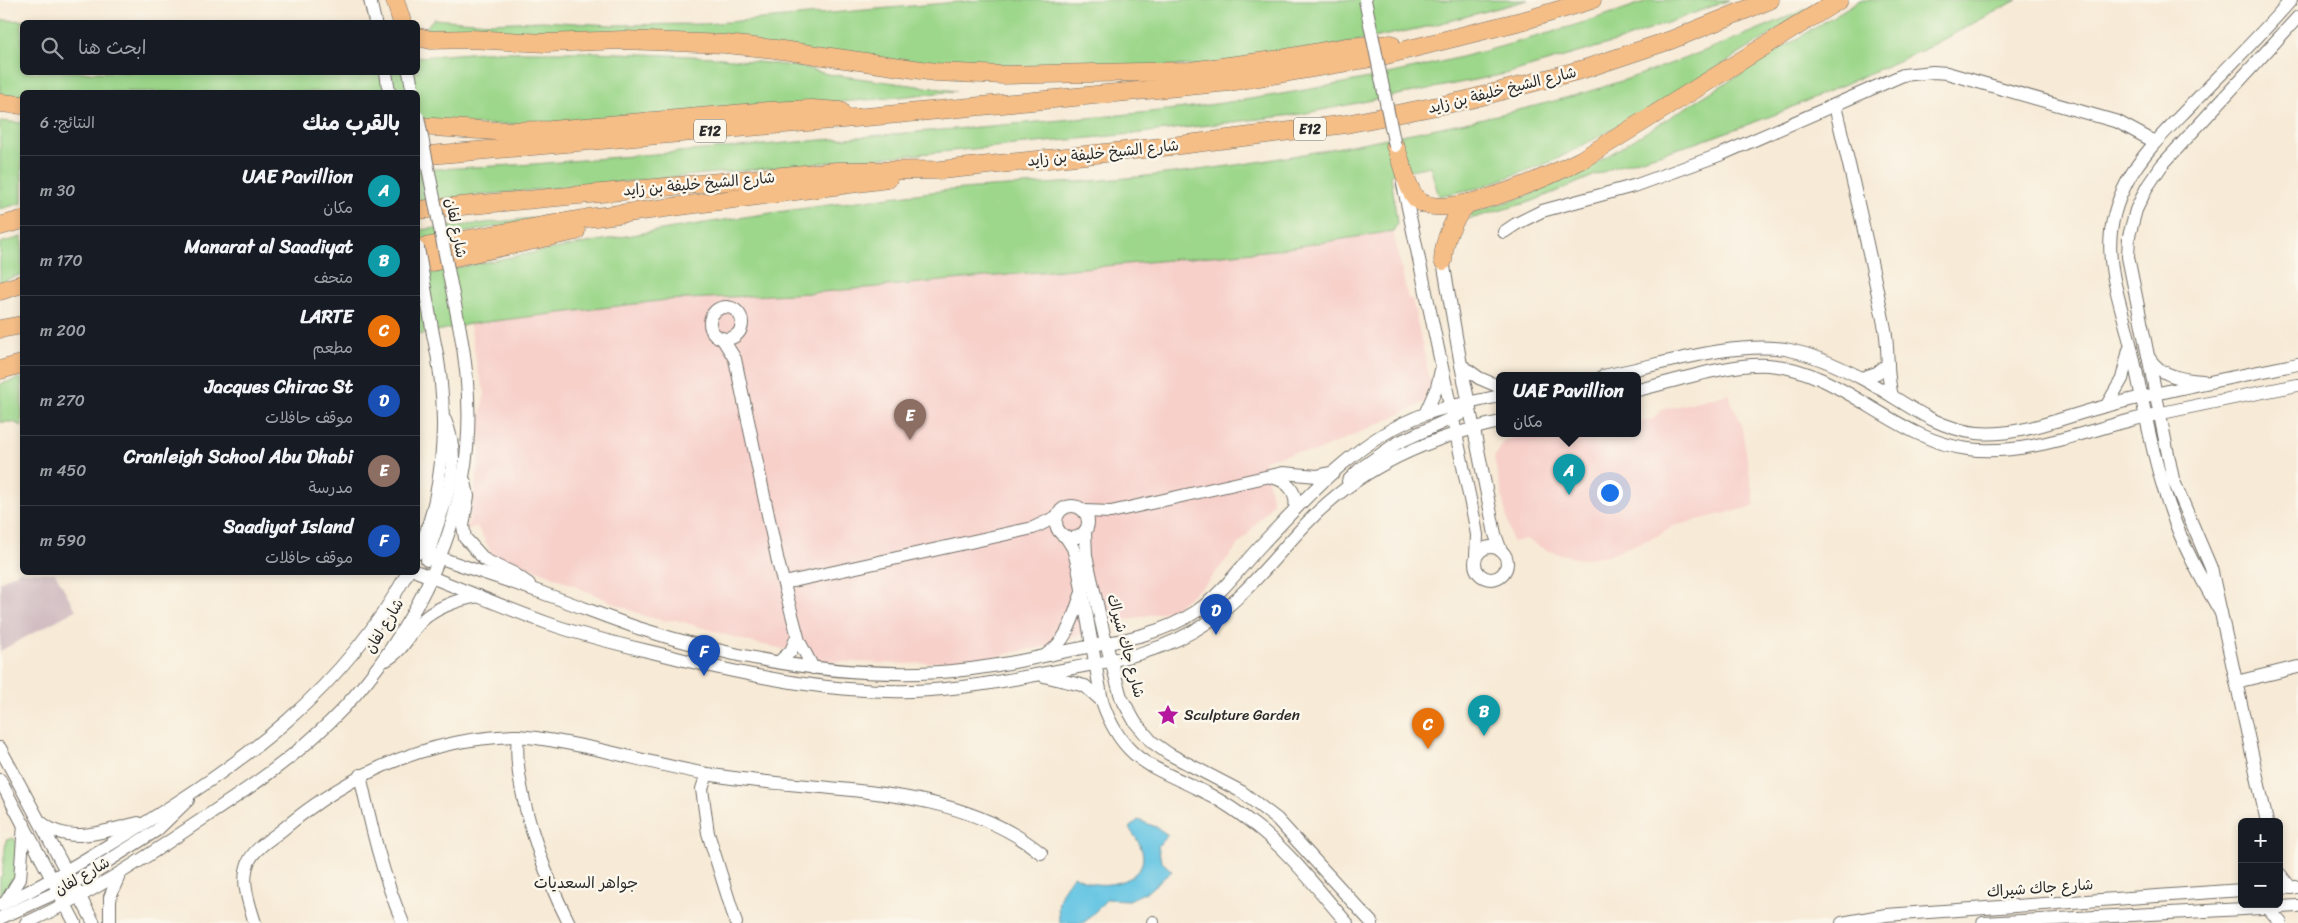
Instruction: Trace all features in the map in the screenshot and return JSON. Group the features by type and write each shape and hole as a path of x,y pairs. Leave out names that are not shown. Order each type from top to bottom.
{"highway":[{"path":"395,0 401,20"},
{"name":"E12","path":"420,156 877,116 1230,82 1329,66 1426,45 1529,19 1592,0"},
{"name":"شارع الشيخ خليفة بن زايد","path":"420,210 837,171 941,170 1304,130 1430,108 1504,91 1584,69 1671,40 1770,0"},
{"path":"1395,146 1414,197 1425,205 1442,208 1468,203 1520,187 1581,160 1839,0"},
{"path":"420,37 431,40 470,39 546,43 624,40 725,44 784,50 935,72 1004,75 1190,71 1265,62 1362,45 1426,45"},
{"path":"0,103 20,105"},
{"path":"420,126 495,131 551,130 790,110 834,110 877,116"},
{"path":"420,248 571,220 686,206 941,170"},
{"path":"1443,261 1445,242 1451,225 1468,203"},
{"path":"420,265 686,206"},
{"path":"0,226 20,221"},
{"path":"0,291 20,285"},
{"path":"0,329 20,325"},
{"path":"0,370 20,365"}],"street":[{"path":"370,0 375,20"},
{"path":"390,0 395,20"},
{"path":"1365,0 1476,526 1476,556 1474,565 1477,572 1483,578 1492,579 1503,574 1507,567 1506,558 1495,534 1461,365 1443,261"},
{"path":"2221,613 2170,511 2140,398 2130,343 2112,274 2110,258 2112,226 2118,203 2127,182 2155,142 2291,0"},
{"path":"2266,818 2211,568 2173,479 2128,257 2129,236 2136,210 2147,187 2162,165 2298,17"},
{"path":"1504,232 1542,211 1637,185 1722,154 1903,75 1918,72 1940,72 2118,122 2155,142"},
{"path":"386,75 389,90"},
{"path":"410,75 413,90"},
{"path":"1835,106 1872,264 1888,345 1892,396"},
{"name":"شارع لفان","path":"420,127 460,330 468,397 468,437 463,477 447,536 426,553"},
{"name":"شارع لفان","path":"26,923 65,905 120,873 267,774 317,735 361,688 381,662 424,574 427,528 438,477 443,414 440,372 420,259"},
{"path":"735,359 742,321 738,311 727,307 721,308 712,315 710,320 713,331 722,338 735,359 797,636 803,652 813,668"},
{"path":"722,338 735,336 740,331"},
{"path":"2107,405 2122,379 2130,343"},
{"path":"1623,372 1706,355 1762,348 1784,349 1806,354 1862,378 1917,413 1946,427 1979,433 2012,431 2107,405 2298,364"},
{"path":"2149,358 2157,368 2167,373 2188,379 2213,381"},
{"path":"1862,378 1877,373 1888,364"},
{"path":"1425,414 1437,387 1442,365"},
{"path":"1461,365 1478,378 1496,385"},
{"path":"1641,389 1733,368 1769,365 1816,378 1923,436 1954,447 1985,450 2037,444 2145,417 2298,384"},
{"path":"424,574 550,624 600,639 749,675 849,690 910,691 960,688 1039,675 1101,655 1196,612 1227,586 1259,547 1295,509 1334,472 1378,438 1425,414 1463,412 1469,403 1496,397"},
{"path":"361,688 370,666 413,597 424,574 426,553 655,633 813,668 866,673 922,673 984,668 1039,658 1146,653 1173,643 1219,614 1258,579 1305,524 1337,495 1351,477 1383,452 1453,412"},
{"path":"1337,495 1404,453 1456,433 1496,423"},
{"path":"784,583 1033,528 1056,517 1062,509 1071,505 1084,511 1111,512 1289,472 1317,476 1334,472"},
{"path":"463,477 468,496 462,526 465,538 485,560 519,577 534,590"},
{"path":"1270,477 1281,480 1290,488 1295,497 1295,509"},
{"path":"1084,511 1088,519 1086,529"},
{"path":"1033,528 1064,536 1079,536 1111,512"},
{"path":"1056,517 1056,527 1064,536"},
{"name":"شارع جاك شيراك","path":"1086,529 1086,556 1101,655 1102,701 1113,728 1134,754 1160,772 1212,796 1258,827 1287,854 1347,923"},
{"name":"شارع جاك شيراك","path":"1064,536 1075,554 1082,592 1101,655 1121,698 1135,722 1152,742 1182,761 1242,792 1277,819 1298,839 1372,923"},
{"path":"1476,556 1481,550 1489,547 1501,550"},
{"name":"شارع لفان","path":"2,904 67,870 148,821 255,748 322,690 360,646 385,611 406,575"},
{"path":"1039,658 1055,649 1066,635 1082,592"},
{"path":"381,662 398,651 416,626 426,618 456,602 479,596"},
{"path":"779,662 791,651 797,636"},
{"path":"960,688 986,677 1101,655"},
{"path":"2236,682 2298,667"},
{"path":"1039,675 1084,686 1102,701"},
{"path":"518,736 516,757 533,830 547,873 569,923"},
{"path":"255,923 245,884 246,870 254,852 306,810 360,775 423,750 474,738 518,736 572,744 707,774 776,784 889,795 936,804 983,820 1020,836 1041,852"},
{"path":"0,748 94,923"},
{"path":"707,774 702,789 708,833 736,923"},
{"path":"360,775 374,838 393,900 403,923"},
{"path":"0,780 75,923"},
{"path":"65,905 66,890 72,882 163,825 178,812 196,790"},
{"path":"40,821 58,833 72,836 148,821"},
{"path":"2,904 13,892 20,879 24,824"},
{"path":"0,918 58,891 66,880 67,870"},
{"path":"110,923 110,897 120,873"},
{"name":"شارع جاك شيراك","path":"1842,923 1886,915 2238,890"},
{"name":"شارع جاك شيراك","path":"2283,907 2298,906"},
{"path":"2268,908 2281,923"},
{"name":"شارع جاك شيراك","path":"1983,923 2268,908"},
{"path":"2159,923 2171,913"}],"shaded area":[{"path":"1393,231 1408,299 1412,299 1434,397 1412,409 1313,453 1296,452 1264,460 1273,503 1208,582 1173,610 1113,623 1053,645 987,658 907,664 825,661 816,659 804,649 792,651 746,641 676,620 665,621 644,616 540,571 493,556 477,526 466,530 480,457 480,417 485,392 478,372 470,324 667,300 811,293 1275,250"},
{"path":"1728,394 1741,423 1755,506 1673,526 1662,534 1609,555 1580,559 1548,551 1526,539 1512,542 1494,458 1505,440 1516,437 1641,437 1641,421 1653,419 1661,410"},
{"path":"20,571 20,575 56,575 76,610 0,651 0,582"}],"green space":[{"path":"981,0 1528,0 1426,27 1334,46 1211,65 983,70 596,33 441,32 425,29 433,19 490,23 542,21 611,25 705,24"},
{"path":"1650,0 1729,0 1622,40 1505,74 1301,114 1132,134 420,201 420,170 535,164 1179,109 1316,88 1384,75 1518,42"},
{"path":"1827,0 1645,112 1553,161 1478,188 1439,196 1430,166 1391,174 1397,224 1393,231 1275,250 811,293 667,300 470,324 420,335 420,276 545,250 803,208 952,190 1091,181 1174,173 1294,156 1502,114 1597,89 1713,48"},
{"path":"1860,0 2017,0 1923,50 1774,115 1699,142 1615,167 1533,201 1470,219 1471,213 1526,196 1583,171"},
{"path":"0,20 20,21 20,75 420,75 420,57 482,52 594,52 713,57 802,67 827,74 956,91 879,99 540,124 420,125 420,90 20,90 20,98 0,96"},
{"path":"0,121 20,123 20,204 0,209"},
{"path":"554,216 420,241 420,230"},
{"path":"20,238 20,275 0,282 0,243"},
{"path":"20,379 20,425 13,422 0,422 0,384"},
{"path":"14,838 25,860 21,887 0,897 0,877 2,876 6,840"}],"water":[{"path":"1138,820 1156,827 1168,835 1158,846 1161,861 1172,871 1148,891 1129,900 1107,899 1084,923 1060,923 1058,909 1060,897 1074,875 1089,882 1110,884 1119,882 1136,873 1141,866 1143,858 1140,845 1129,828"}],"place":[{"name":"Cranleigh School Abu Dhabi","path":"910,440"},
{"name":"UAE Pavillion","path":"1569,495"},
{"name":"Jacques Chirac St","path":"1216,635"},
{"name":"Saadiyat Island","path":"704,676"},
{"name":"Sculpture Garden","path":"1168,715"},
{"name":"Manarat al Saadiyat","path":"1484,736"},
{"name":"LARTE","path":"1428,749"}],"district":[{"name":"جواهر السعديات","path":"586,882"}]}
